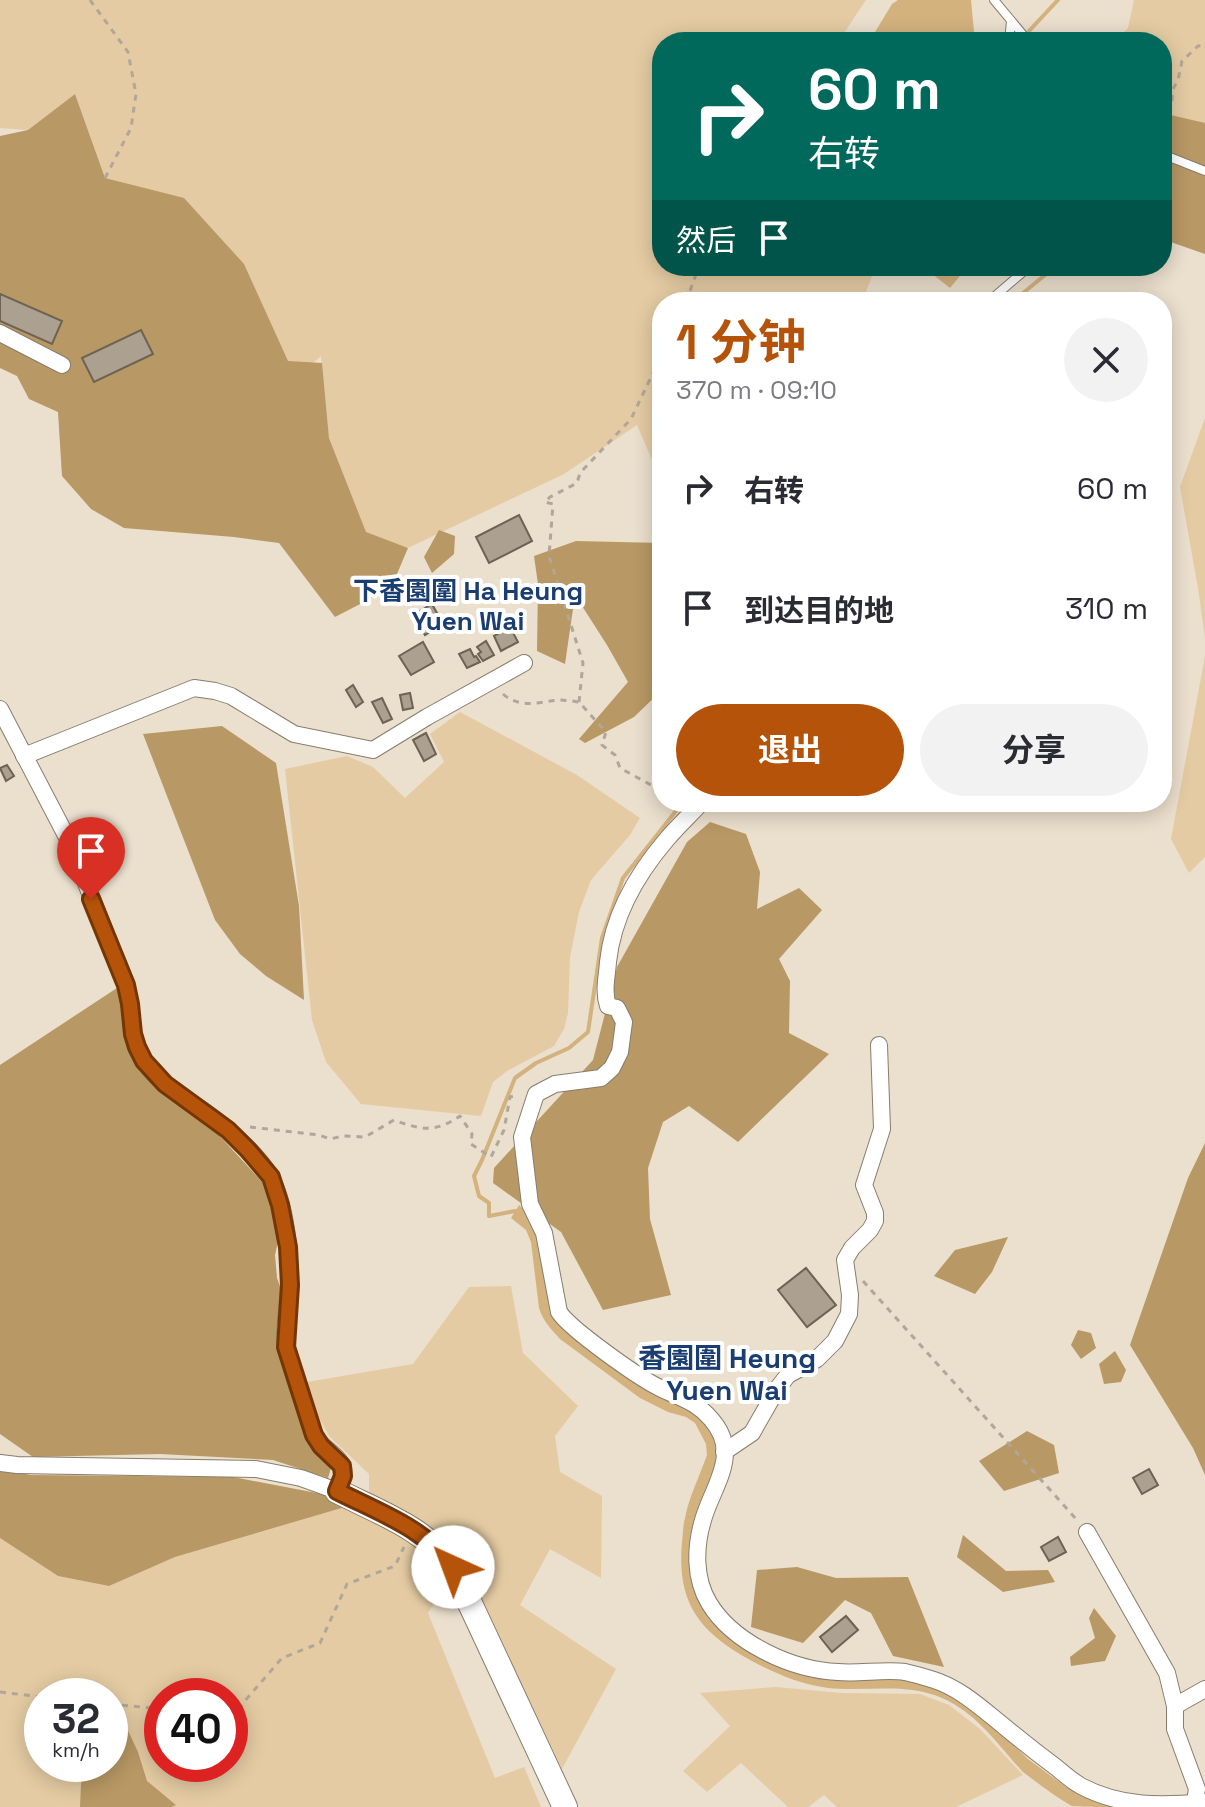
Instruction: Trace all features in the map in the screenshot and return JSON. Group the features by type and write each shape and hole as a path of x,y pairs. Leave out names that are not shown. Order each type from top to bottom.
{"street":[{"path":"0,333 62,365"},
{"path":"24,756 194,688 231,696 294,734 373,750 524,663"},
{"path":"0,709 71,845 129,995 133,1034 141,1055 165,1084 222,1125 267,1171 277,1195 288,1247 286,1347 314,1435 342,1466 343,1476 337,1491"},
{"path":"692,812 644,868 629,892 616,923 609,950 605,995 608,1006 617,1008 624,1022 620,1052 612,1068 601,1078 555,1084 536,1094 522,1137 530,1204 544,1233 557,1302 564,1320 658,1387 696,1404 713,1421 725,1445 724,1468 703,1519 698,1546 698,1574 710,1605 726,1624 750,1643 799,1666 821,1671 903,1672 935,1680 967,1696 1079,1785 1112,1799 1147,1805 1199,1797 1175,1729 1175,1706 1167,1673 1087,1532"},
{"path":"724,1452 752,1433 788,1375 817,1359 835,1341 849,1314 850,1295 845,1260 875,1221 864,1185 882,1129 879,1045"},
{"path":"0,1463 256,1469 301,1478 337,1491 413,1529 440,1551 460,1580 565,1807"},
{"path":"1175,1706 1205,1689"}],"lane":[{"path":"994,0 1020,32"},
{"path":"1010,32 1011,21"},
{"path":"1172,158 1205,171"},
{"path":"1000,292 1018,276"}],"path":[{"path":"90,0 128,52 136,94 131,128 105,178"},
{"path":"1172,100 1182,61 1198,46 1205,45"},
{"path":"579,702 583,663 549,556 553,504 545,502 577,483 580,473 631,419 652,375"},
{"path":"490,682 510,700 536,705 561,700 579,702 606,732 602,745 615,755 620,768 652,786"},
{"path":"222,1125 283,1130 330,1139 365,1137 394,1120 425,1130 440,1127 460,1116 472,1134 471,1144 491,1157 504,1130 510,1097"},
{"path":"845,1260 1087,1532"},
{"path":"248,1697 282,1658 320,1643 347,1584 395,1566 413,1529"},
{"path":"0,1692 24,1695"}],"shaded area":[{"path":"0,0 866,0 845,32 652,32 652,276 872,276 866,292 652,292 652,460 637,425 564,474 408,548 366,533 329,438 321,356 263,409 184,199 105,178 75,94 28,130 0,128"},
{"path":"898,0 971,0 974,32 875,32 892,4"},
{"path":"1134,0 1205,0 1205,175 1172,154 1172,32 1124,32 1128,28"},
{"path":"75,94 105,178 184,198 244,264 288,361 322,363 329,438 366,532 408,548 391,588 335,617 279,543 124,528 91,509 62,476 58,412 29,399 17,376 0,368 0,136 28,130"},
{"path":"1172,115 1205,123 1205,254 1172,242"},
{"path":"935,276 960,276 950,288"},
{"path":"1205,418 1205,638 1180,487"},
{"path":"439,530 455,536 454,554 432,573 424,557"},
{"path":"576,541 652,543 652,700 634,717 585,743 579,739 628,682 575,595 565,664 537,651 538,584 534,556"},
{"path":"1205,656 1205,857 1189,873 1171,839"},
{"path":"460,712 577,775 640,818 630,835 591,880 579,912 570,957 568,1013 564,1029 554,1046 493,1082 481,1116 361,1104 326,1062 312,1020 285,769 347,756 373,767 405,798 444,762 430,734"},
{"path":"222,726 276,763 299,906 304,1000 266,976 240,954 215,920 143,734"},
{"path":"710,822 746,834 760,872 757,909 799,888 822,910 779,959 790,981 789,1033 829,1054 738,1142 689,1106 663,1122 648,1168 650,1219 671,1295 603,1310 561,1232 493,1183 494,1168 593,1060 617,967 687,842"},
{"path":"120,986 123,1024 140,1071 170,1099 217,1133 264,1184 279,1237 275,1255 277,1278 284,1297 279,1336 321,1453 331,1468 328,1478 273,1460 160,1454 33,1457 0,1434 0,1065"},
{"path":"1205,1143 1205,1475 1193,1448 1130,1345 1188,1178"},
{"path":"519,1205 533,1220 552,1304 704,1416 719,1450 696,1587 777,1661 897,1675 962,1696 1028,1759 1066,1787 1092,1800 1120,1807 1072,1806 1067,1803 1022,1771 966,1712 942,1698 914,1690 842,1689 806,1683 753,1662 726,1645 701,1622 686,1595 681,1562 684,1521 707,1455 706,1444 695,1423 640,1398 560,1339 548,1325 539,1308 531,1242 526,1230 511,1218"},
{"path":"1008,1237 992,1272 975,1294 934,1276 955,1250"},
{"path":"511,1286 523,1353 578,1406 555,1436 560,1472 602,1496 601,1578 550,1549 520,1605 616,1669 562,1769 469,1571 449,1579 428,1613 495,1778 524,1767 541,1807 0,1807 0,1538 58,1576 109,1586 175,1557 345,1507 369,1492 369,1474 330,1437 315,1411 307,1382 413,1364 469,1287"},
{"path":"1078,1330 1091,1333 1096,1348 1081,1359 1071,1345"},
{"path":"1115,1351 1126,1370 1121,1382 1104,1384 1099,1364"},
{"path":"1027,1431 1054,1445 1059,1473 1004,1491 979,1461"},
{"path":"0,1468 30,1475 233,1477 322,1494 345,1507 175,1557 109,1586 58,1576 0,1538"},
{"path":"963,1535 1006,1571 1048,1570 1055,1582 1003,1592 957,1557"},
{"path":"797,1567 836,1578 908,1577 944,1667 893,1656 871,1613 845,1600 803,1643 751,1627 757,1570"},
{"path":"1094,1608 1116,1636 1105,1661 1071,1666 1070,1657 1095,1638 1089,1618"},
{"path":"776,1687 842,1693 920,1694 949,1705 980,1729 1023,1775 956,1807 837,1807 824,1795 808,1807 788,1807 741,1763 707,1792 683,1771 730,1726 700,1693"},
{"path":"128,1731 138,1752 144,1782 148,1782 176,1805 172,1807 80,1807 81,1782 128,1782"}],"building":[{"path":"0,294 62,321 52,344 0,321"},
{"path":"141,330 153,354 94,382 82,358"},
{"path":"519,515 532,541 489,563 476,537"},
{"path":"432,604 443,624 425,635 413,615"},
{"path":"510,627 518,642 501,651 494,636"},
{"path":"486,641 494,655 483,661 477,647"},
{"path":"423,642 434,662 411,675 399,656"},
{"path":"470,649 480,662 467,668 459,654"},
{"path":"353,685 363,702 356,707 346,690"},
{"path":"410,693 413,708 403,710 400,695"},
{"path":"382,698 392,719 383,723 372,702"},
{"path":"426,733 436,754 424,761 413,740"},
{"path":"7,765 14,776 6,781 0,768"},
{"path":"806,1268 836,1305 807,1327 778,1290"},
{"path":"1149,1469 1158,1485 1142,1494 1133,1478"},
{"path":"1058,1537 1066,1552 1049,1561 1041,1547"},
{"path":"846,1616 858,1630 832,1652 820,1637"}],"waterway":[{"path":"1029,31 1058,0"},
{"path":"1024,292 1044,276"},
{"path":"519,1214 515,1211 489,1216 489,1203 479,1196 474,1176 515,1078 536,1063 569,1048 588,1032 602,938 623,878 675,812"}],"district":[{"name":"下香園圍 Ha Heung Yuen Wai","path":"468,606"},
{"name":"香園圍 Heung Yuen Wai","path":"727,1374"}],"route":[{"path":"91,899 126,985 133,1034 144,1061 165,1084 228,1130 271,1177 288,1247 290,1285 286,1347 314,1435 342,1466 343,1476 337,1491 413,1529 431,1542 453,1567"}]}
